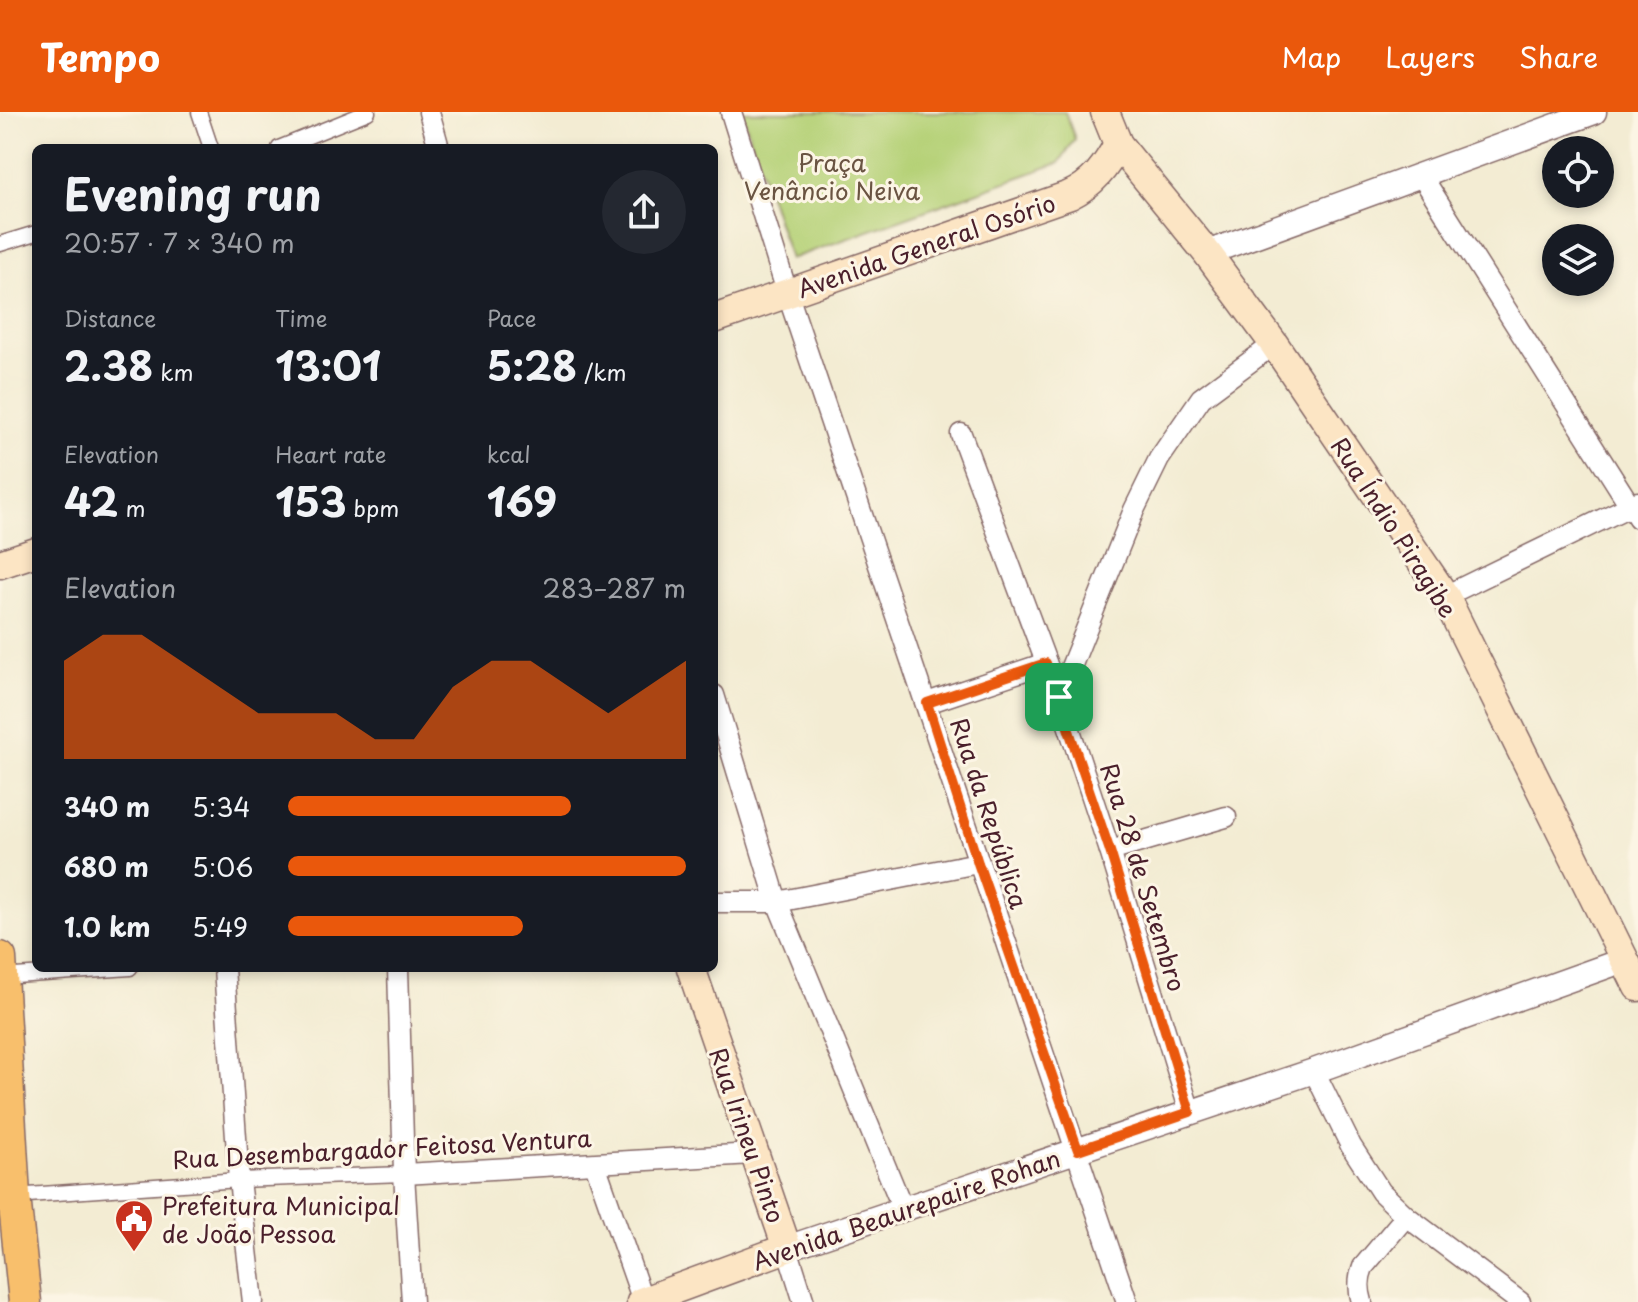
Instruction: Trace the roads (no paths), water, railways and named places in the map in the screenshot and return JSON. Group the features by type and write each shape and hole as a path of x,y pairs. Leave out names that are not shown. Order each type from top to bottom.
{"main road":[{"name":"Rua Índio Piragibe","path":"1105,112 1118,144 1207,253 1274,344 1445,596 1638,987"},
{"name":"Avenida General Osório","path":"718,318 1070,195 1096,178 1118,144"},
{"path":"0,564 32,553"},
{"path":"1,968 14,1196 25,1302"},
{"name":"Rua Irineu Pinto","path":"692,972 787,1248"},
{"name":"Avenida Beaurepaire Rohan","path":"642,1302 787,1248"}],"street":[{"path":"199,112 210,144"},
{"path":"289,144 368,112"},
{"path":"429,112 438,144"},
{"name":"Rua da República","path":"731,112 787,292 1127,1302"},
{"path":"1207,253 1594,112"},
{"path":"1421,175 1636,509 1445,596"},
{"path":"0,244 32,234"},
{"path":"1059,697 1134,510 1159,459 1201,398 1274,344"},
{"name":"Rua 28 de Setembro","path":"961,434 1059,697 1190,1112"},
{"path":"927,703 1046,663"},
{"path":"718,708 777,902 903,1209"},
{"path":"1110,851 1226,817"},
{"path":"718,902 777,902 978,863"},
{"name":"Avenida Beaurepaire Rohan","path":"787,1248 1314,1071 1624,960"},
{"path":"1,968 32,968"},
{"path":"224,972 239,1180 253,1302"},
{"path":"398,972 404,1174 412,1302"},
{"path":"1314,1071 1364,1169 1381,1192 1406,1216 1520,1302"},
{"name":"Rua Desembargador Feitosa Ventura","path":"14,1196 239,1180 753,1154"},
{"path":"595,1164 642,1302"},
{"path":"1362,1302 1359,1276 1363,1267 1406,1216"},
{"name":"Rua Irineu Pinto","path":"787,1248 804,1302"}],"place":[{"name":"Prefeitura Municipal de João Pessoa","path":"134,1253"}],"park label":[{"name":"Praça Venâncio Neiva","path":"832,176"}]}
